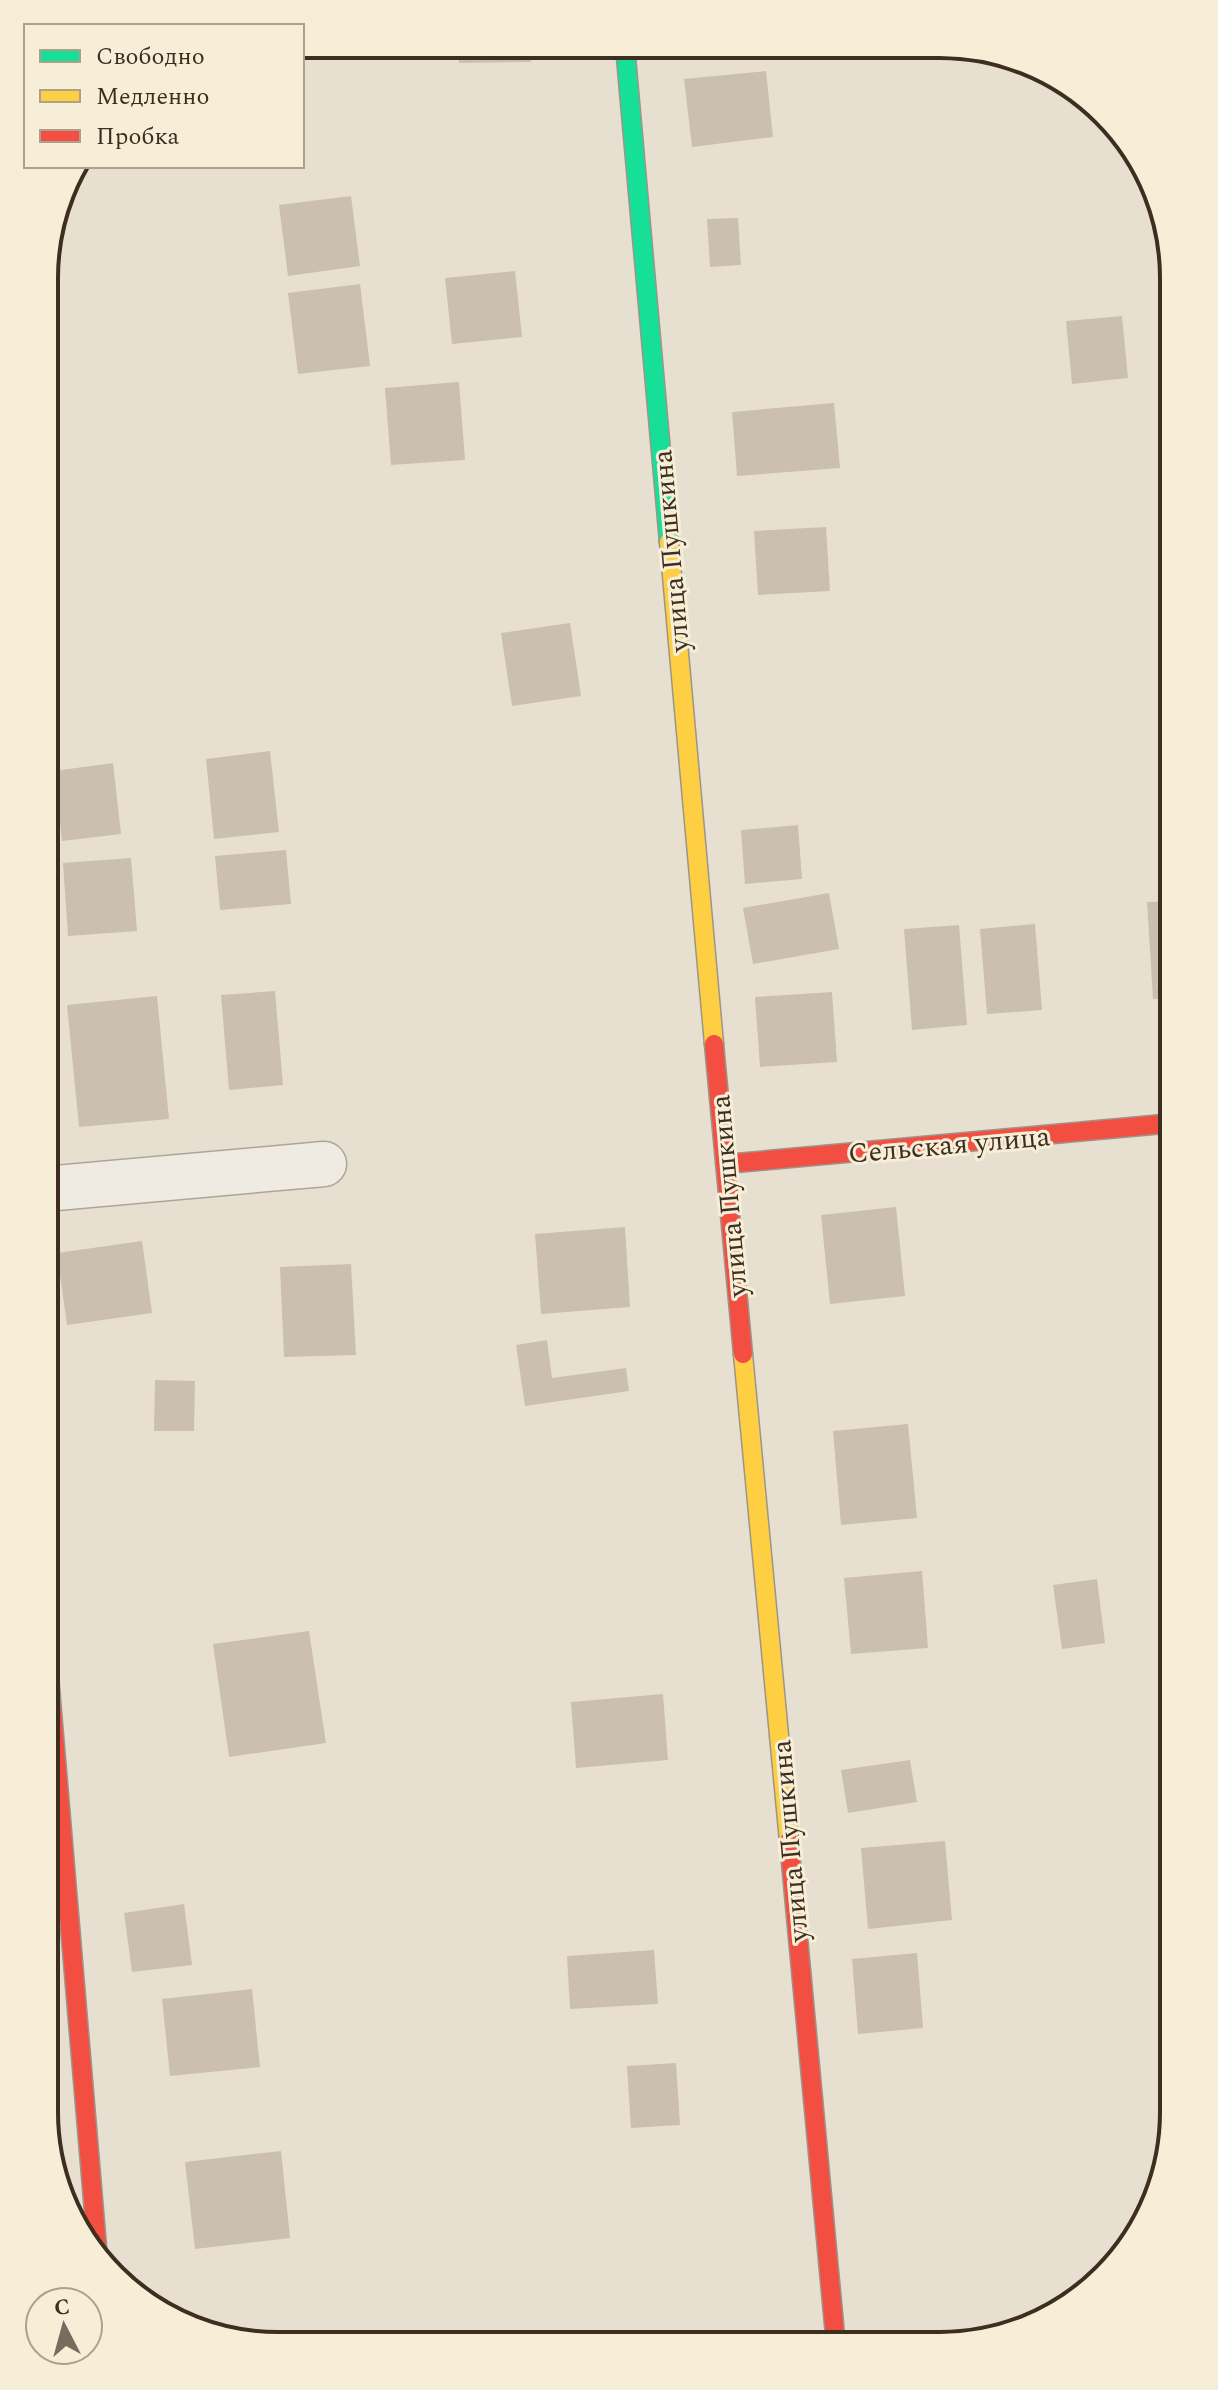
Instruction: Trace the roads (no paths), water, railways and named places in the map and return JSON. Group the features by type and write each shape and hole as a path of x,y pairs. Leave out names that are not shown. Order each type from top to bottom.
{"street":[{"name":"улица Пушкина","path":"626,58 725,1164 835,2332"},
{"name":"Сельская улица","path":"725,1164 1160,1124"},
{"path":"58,1188 324,1164"},
{"path":"58,1784 96,2235"}]}
